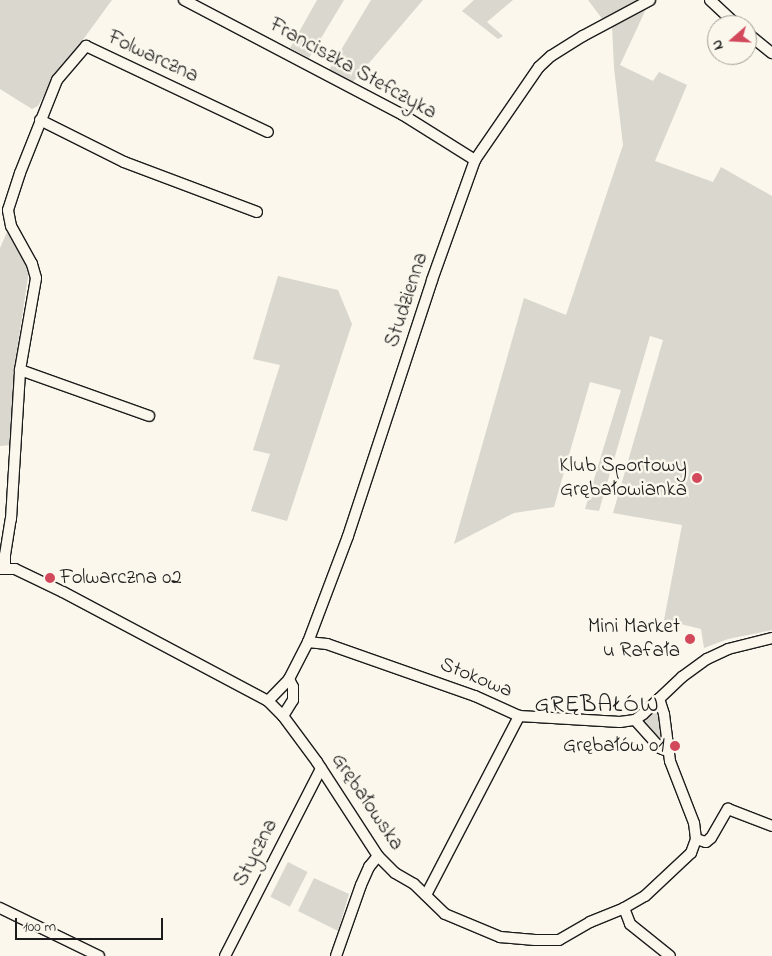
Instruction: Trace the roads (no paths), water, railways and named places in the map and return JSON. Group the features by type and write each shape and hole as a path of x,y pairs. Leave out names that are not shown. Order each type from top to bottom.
{"street":[{"name":"Franciszka Stefczyka","path":"184,0 201,4 403,115 475,160"},
{"name":"Studzienna","path":"268,700 289,679 308,642 348,536 432,280 475,160 539,67 583,36 650,0"},
{"path":"710,0 726,15"},
{"path":"757,41 772,53"},
{"name":"Folwarczna","path":"3,568 11,519 20,370 36,278 32,264 11,226 8,210 40,120 57,80 86,46 268,132"},
{"path":"40,120 124,162 257,212"},
{"path":"20,370 148,416"},
{"name":"Grębałowska","path":"3,568 16,569 63,592 268,700 283,716 321,768 378,856 395,873 414,884 445,914 480,930 500,937 559,940 590,922 624,908 645,896 691,853 696,839"},
{"path":"668,751 660,748 635,720 682,677 707,659 728,648 772,638"},
{"name":"Stokowa","path":"308,642 326,644 475,696 519,716 620,722 635,720"},
{"path":"283,716 293,700 294,687 289,679"},
{"path":"659,699 664,714 668,751 674,773 694,823 696,839 706,842 711,838 728,810 772,826"},
{"path":"426,895 519,716"},
{"name":"Styczna","path":"225,956 321,768"},
{"path":"336,956 361,885 369,867 378,856"},
{"path":"0,908 99,956"},
{"path":"624,908 630,924 670,956"}],"place":[{"name":"Klub Sportowy Grębałowianka","path":"697,478"},
{"name":"Folwarczna 02","path":"50,578"},
{"name":"Mini Market u Rafała","path":"690,639"},
{"name":"Grębałów 01","path":"675,746"}],"district":[{"name":"GRĘBAŁÓW","path":"597,706"}]}
